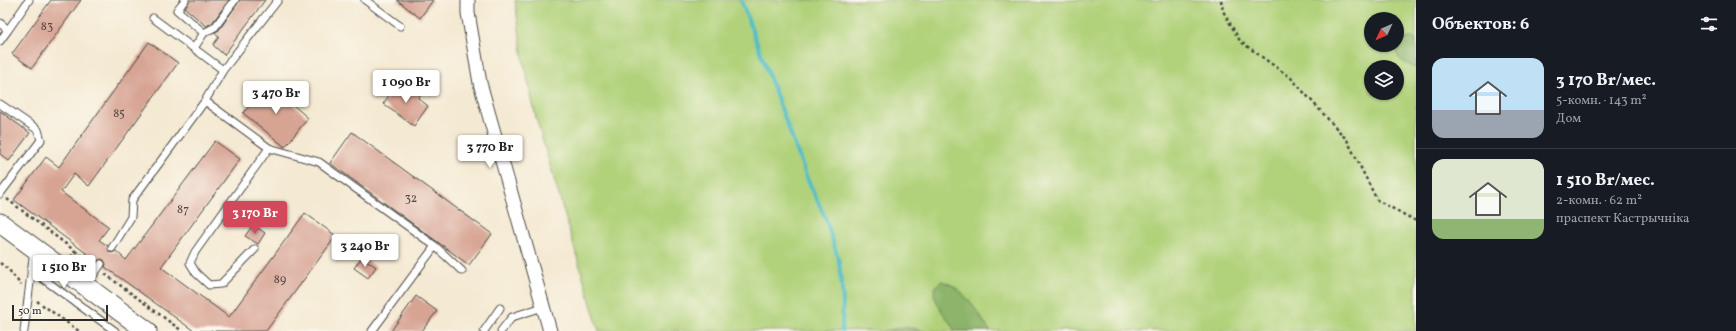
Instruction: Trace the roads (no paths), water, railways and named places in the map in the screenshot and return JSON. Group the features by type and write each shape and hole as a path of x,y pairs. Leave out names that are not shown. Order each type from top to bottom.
{"main road":[{"path":"0,222 147,331"}],"street":[{"path":"468,0 468,13 480,83 550,331"}],"lane":[{"path":"0,41 29,0"},
{"path":"184,0 177,10 204,33"},
{"path":"194,48 204,33 215,27 236,0"},
{"path":"112,248 131,217 132,200 205,101 223,70 278,0"},
{"path":"364,0 400,26"},
{"path":"153,18 223,70"},
{"path":"0,23 8,30"},
{"path":"205,101 269,148 319,162 435,246 462,271"},
{"path":"0,104 38,130 41,140 0,194"},
{"path":"254,249 221,284 209,285 196,273 190,263 195,252 269,148"},
{"path":"372,331 435,246"},
{"path":"24,331 34,248"},
{"path":"86,286 99,266"},
{"path":"31,270 115,331"},
{"path":"501,331 512,317 543,307"},
{"path":"484,331 500,308"}],"waterway":[{"path":"741,0 807,178 825,217 839,261 843,300 842,331"}]}
